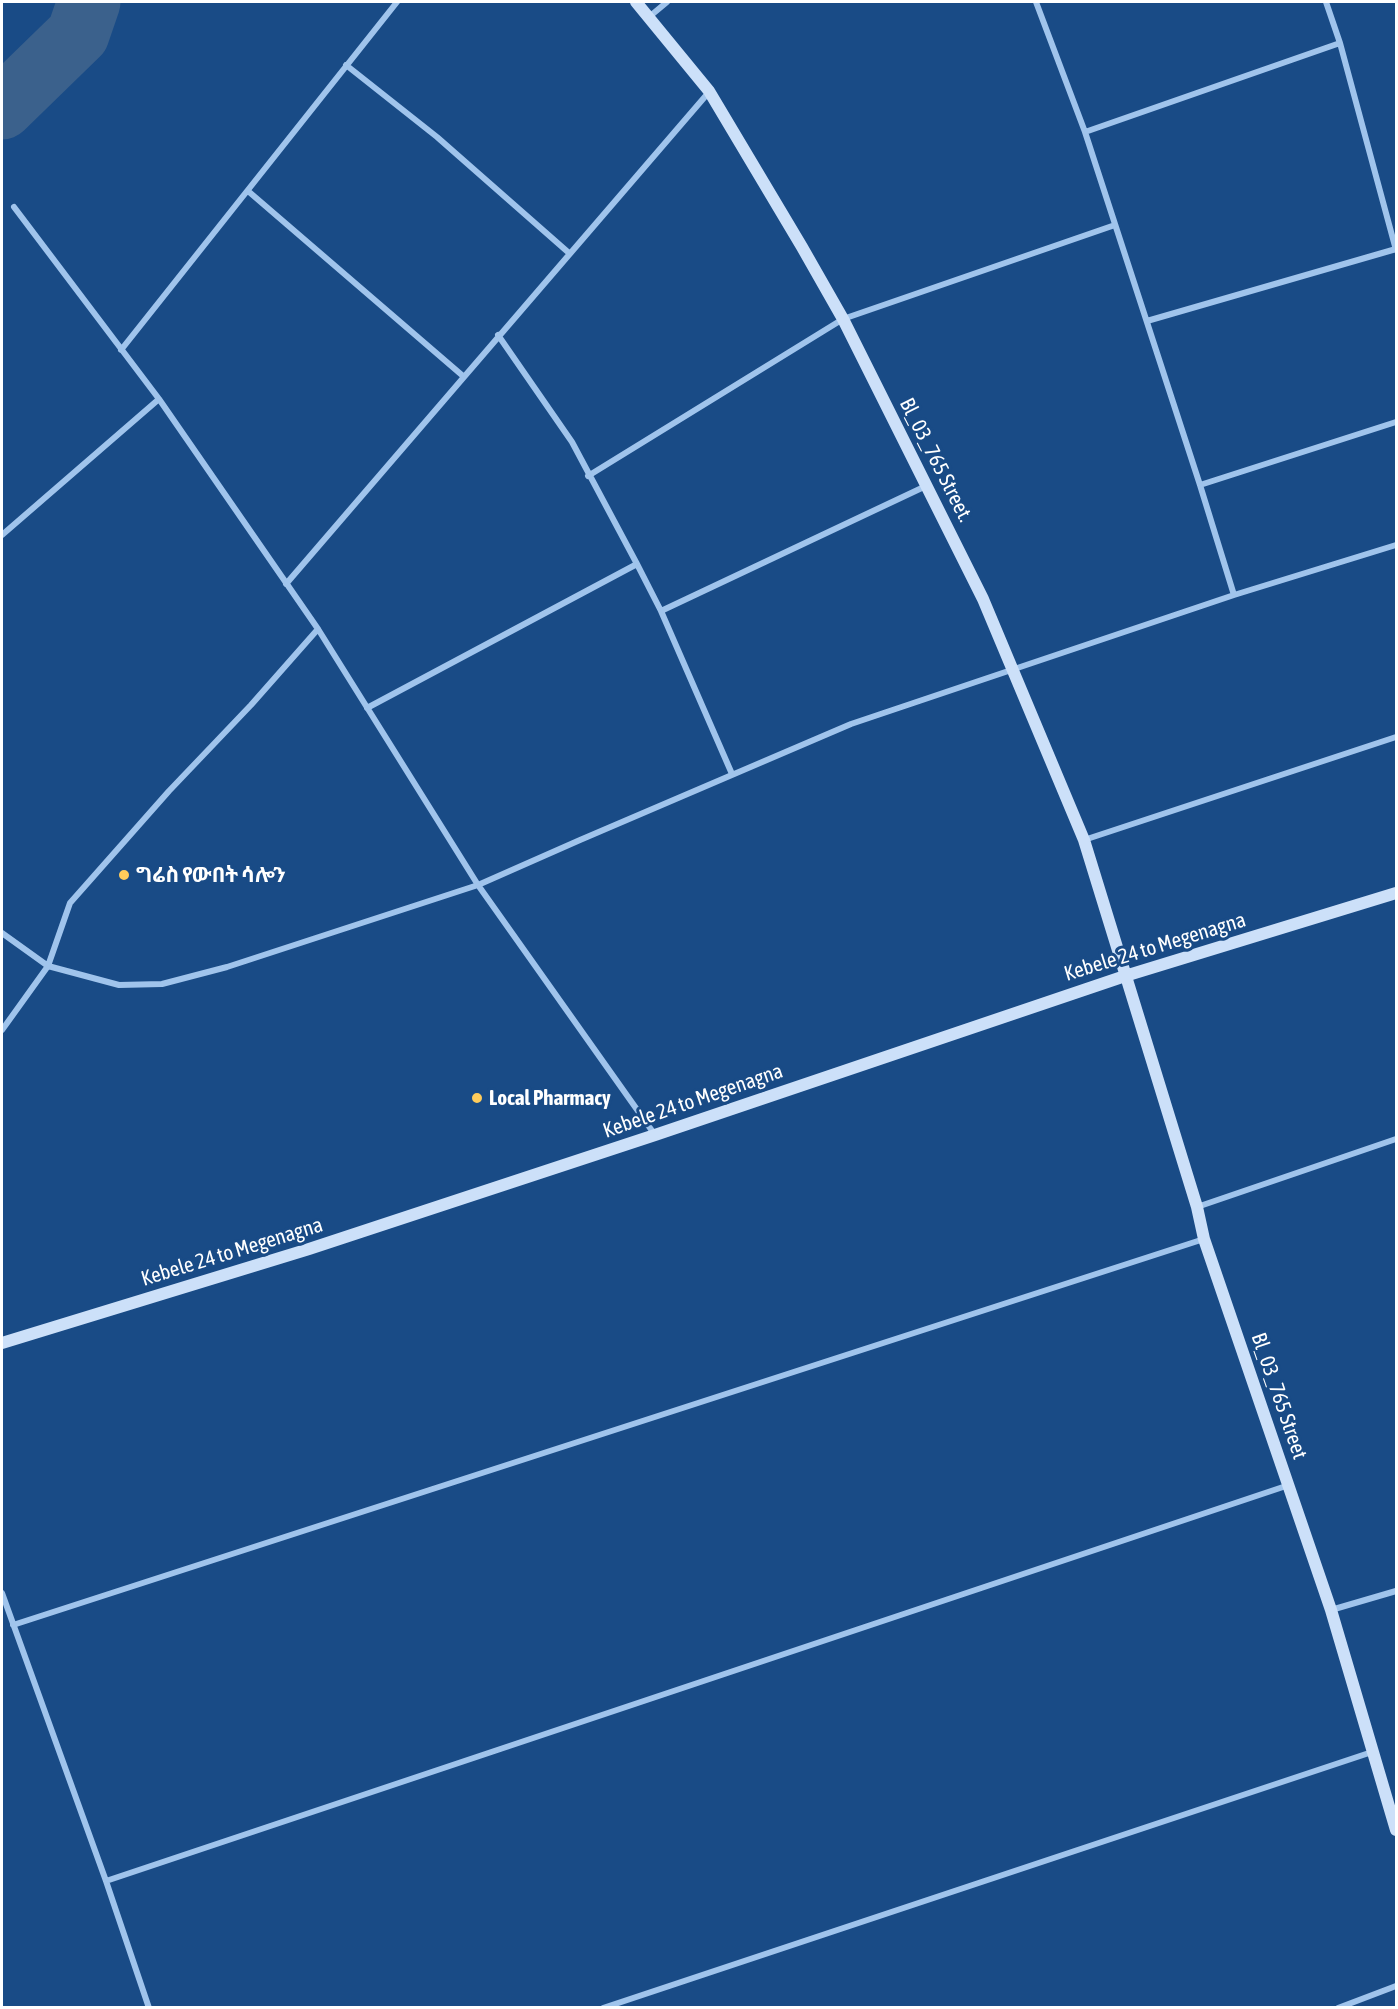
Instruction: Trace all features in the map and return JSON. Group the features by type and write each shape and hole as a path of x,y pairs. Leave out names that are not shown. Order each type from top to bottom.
{"street":[{"path":"121,350 397,2"},
{"name":"Bl_03_765 Street.","path":"636,2 710,91 843,319 927,485 983,599 1084,840 1125,976"},
{"path":"649,16 667,2"},
{"path":"1036,2 1085,132 1234,595"},
{"path":"1147,321 1396,250 1340,43 1326,2"},
{"path":"1085,132 1340,43"},
{"path":"346,66 437,137 569,253"},
{"path":"285,584 710,91"},
{"path":"248,190 464,376"},
{"path":"14,207 159,399 318,629 478,885 655,1135"},
{"path":"588,476 843,319 1115,225"},
{"path":"498,335 572,442 661,611 732,774"},
{"path":"2,535 159,399"},
{"path":"1200,485 1396,422"},
{"path":"661,611 927,485"},
{"path":"2,933 48,966 119,985 162,984 227,967 478,885 850,724 1234,595 1396,545"},
{"path":"367,708 637,564"},
{"path":"2,1030 48,966 70,903 318,629"},
{"path":"1084,840 1396,737"},
{"name":"Kebele 24 to Megenagna","path":"2,1343 309,1249 1125,976 1396,893"},
{"name":"Bl_03_765 Street","path":"1125,976 1197,1207 1204,1239 1331,1610 1396,1826"},
{"path":"1197,1207 1396,1139"},
{"path":"13,1625 1204,1239"},
{"path":"106,1881 1289,1485"},
{"path":"1331,1610 1396,1591"},
{"path":"2,1593 106,1881 148,2007"},
{"path":"603,2007 1372,1752"},
{"path":"1338,2007 1396,1986"}],"waterway":[{"path":"2,108 78,34 89,2"}],"place":[{"name":"ግሬስ የውበት ሳሎን","path":"124,875"},
{"name":"Local Pharmacy","path":"477,1098"}]}
